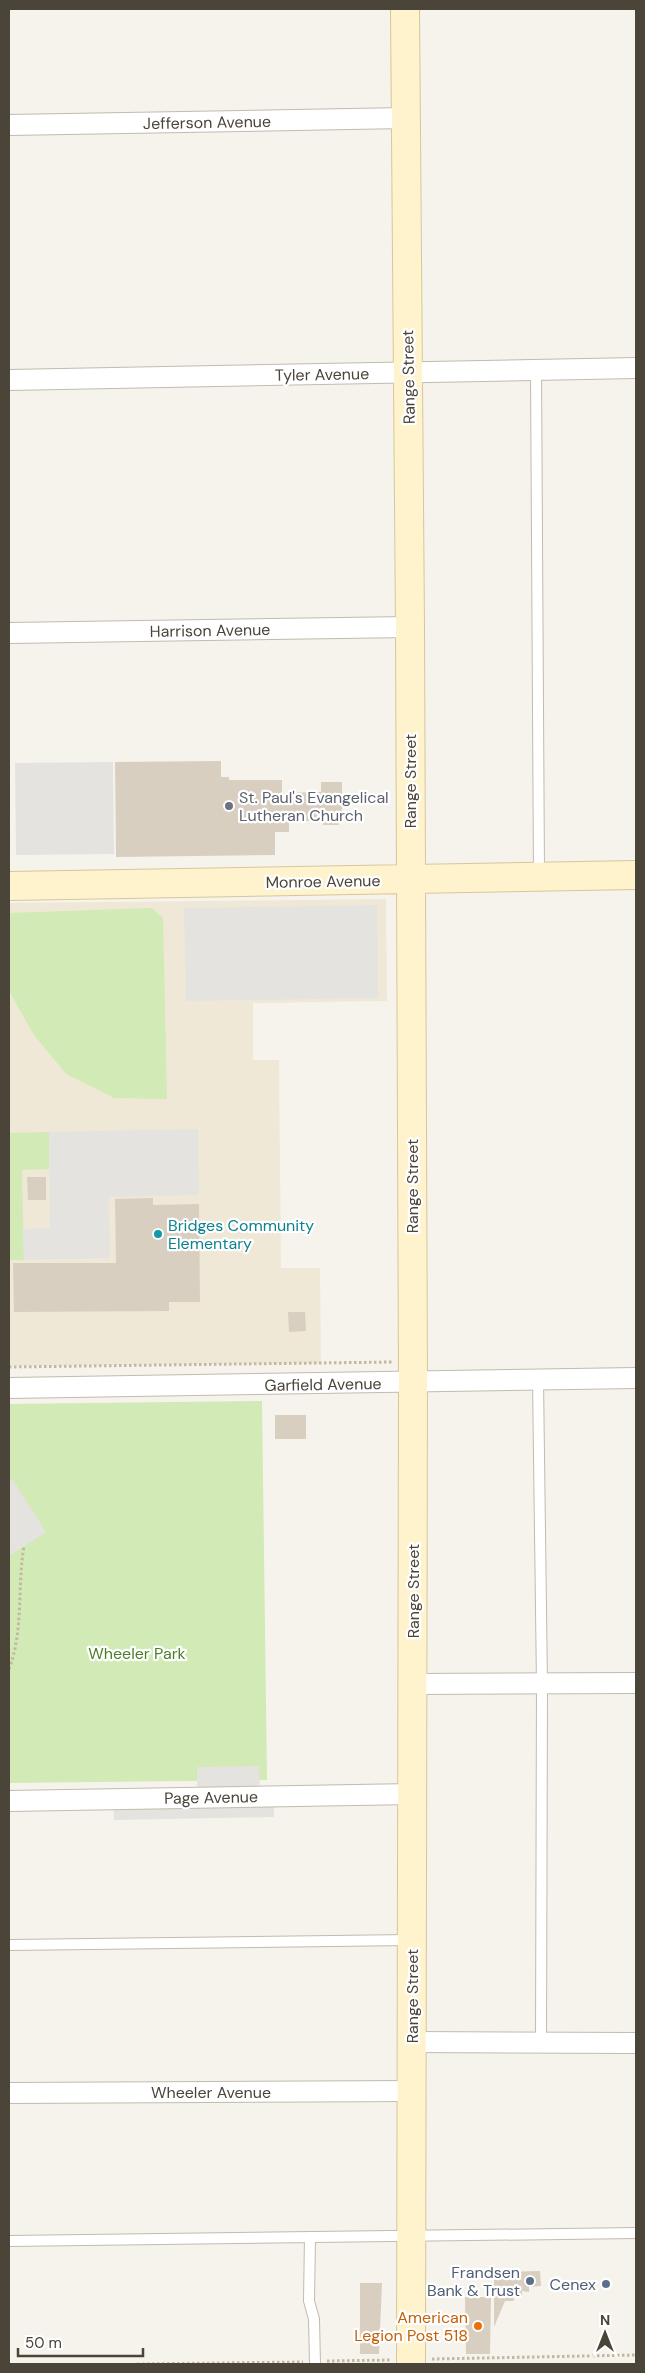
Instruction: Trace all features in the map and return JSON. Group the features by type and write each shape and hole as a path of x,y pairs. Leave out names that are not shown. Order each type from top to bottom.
{"street":[{"name":"Range Street","path":"405,9 413,1382 412,2362"},
{"name":"Jefferson Avenue","path":"9,126 405,118"},
{"name":"Tyler Avenue","path":"9,380 636,368"},
{"name":"Harrison Avenue","path":"9,633 410,627"},
{"name":"Monroe Avenue","path":"9,886 636,875"},
{"name":"Garfield Avenue","path":"9,1388 636,1378"},
{"path":"413,1684 542,1685 636,1683"},
{"name":"Page Avenue","path":"9,1801 413,1794"},
{"path":"412,2042 636,2043"},
{"name":"Wheeler Avenue","path":"9,2093 413,2091"}],"lane":[{"path":"536,370 539,877"},
{"path":"538,1379 542,1685 541,2042"},
{"path":"9,1945 412,1940"},
{"path":"9,2242 636,2233"},
{"path":"310,2237 309,2301 314,2318 315,2363"}],"path":[{"path":"9,1669 14,1654 18,1629 19,1584 24,1546"},
{"path":"137,2364 412,2362 636,2355"}],"shaded area":[{"path":"113,762 114,854 16,855 15,763"},
{"path":"386,899 387,1001 253,1003 253,1060 279,1060 281,1268 320,1268 321,1363 9,1366 9,903"},
{"path":"377,905 378,998 186,1001 184,908"},
{"path":"198,1129 199,1195 109,1197 110,1258 24,1260 23,1229 50,1228 49,1132"},
{"path":"13,1480 46,1532 9,1556 9,1481"},
{"path":"259,1766 260,1796 274,1796 274,1817 114,1820 113,1799 197,1797 197,1767"}],"green space":[{"path":"152,908 163,918 167,1099 114,1098 66,1074 34,1035 9,991 9,913"},
{"path":"49,1132 49,1169 22,1170 24,1260 9,1260 9,1133"},
{"name":"Wheeler Park","path":"262,1401 267,1780 9,1783 9,1404"}],"building":[{"name":"St. Paul's Evangelical Lutheran Church","path":"221,761 221,777 229,777 229,780 282,780 282,793 321,792 321,782 342,782 342,820 339,820 339,825 323,825 323,821 289,821 289,832 275,832 275,855 116,857 115,762"},
{"path":"27,1177 46,1177 46,1200 28,1200"},
{"name":"Bridges Community Elementary","path":"153,1198 153,1205 199,1204 200,1302 169,1302 169,1311 14,1312 13,1263 116,1263 115,1199"},
{"path":"288,1312 305,1312 306,1331 289,1332"},
{"path":"275,1415 306,1415 306,1439 275,1439"},
{"name":"Frandsen Bank & Trust","path":"540,2271 541,2286 529,2287 529,2292 522,2291 522,2296 513,2296 514,2301 505,2301 494,2327 494,2272"},
{"path":"360,2283 382,2283 379,2354 360,2354"},
{"name":"American Legion Post 518","path":"465,2297 491,2297 490,2354 466,2354"}],"place":[{"name":"St. Paul's Evangelical Lutheran Church","path":"229,806"},
{"name":"Bridges Community Elementary","path":"158,1234"},
{"name":"Frandsen Bank & Trust","path":"530,2281"},
{"name":"Cenex","path":"606,2284"},
{"name":"American Legion Post 518","path":"478,2326"}]}
